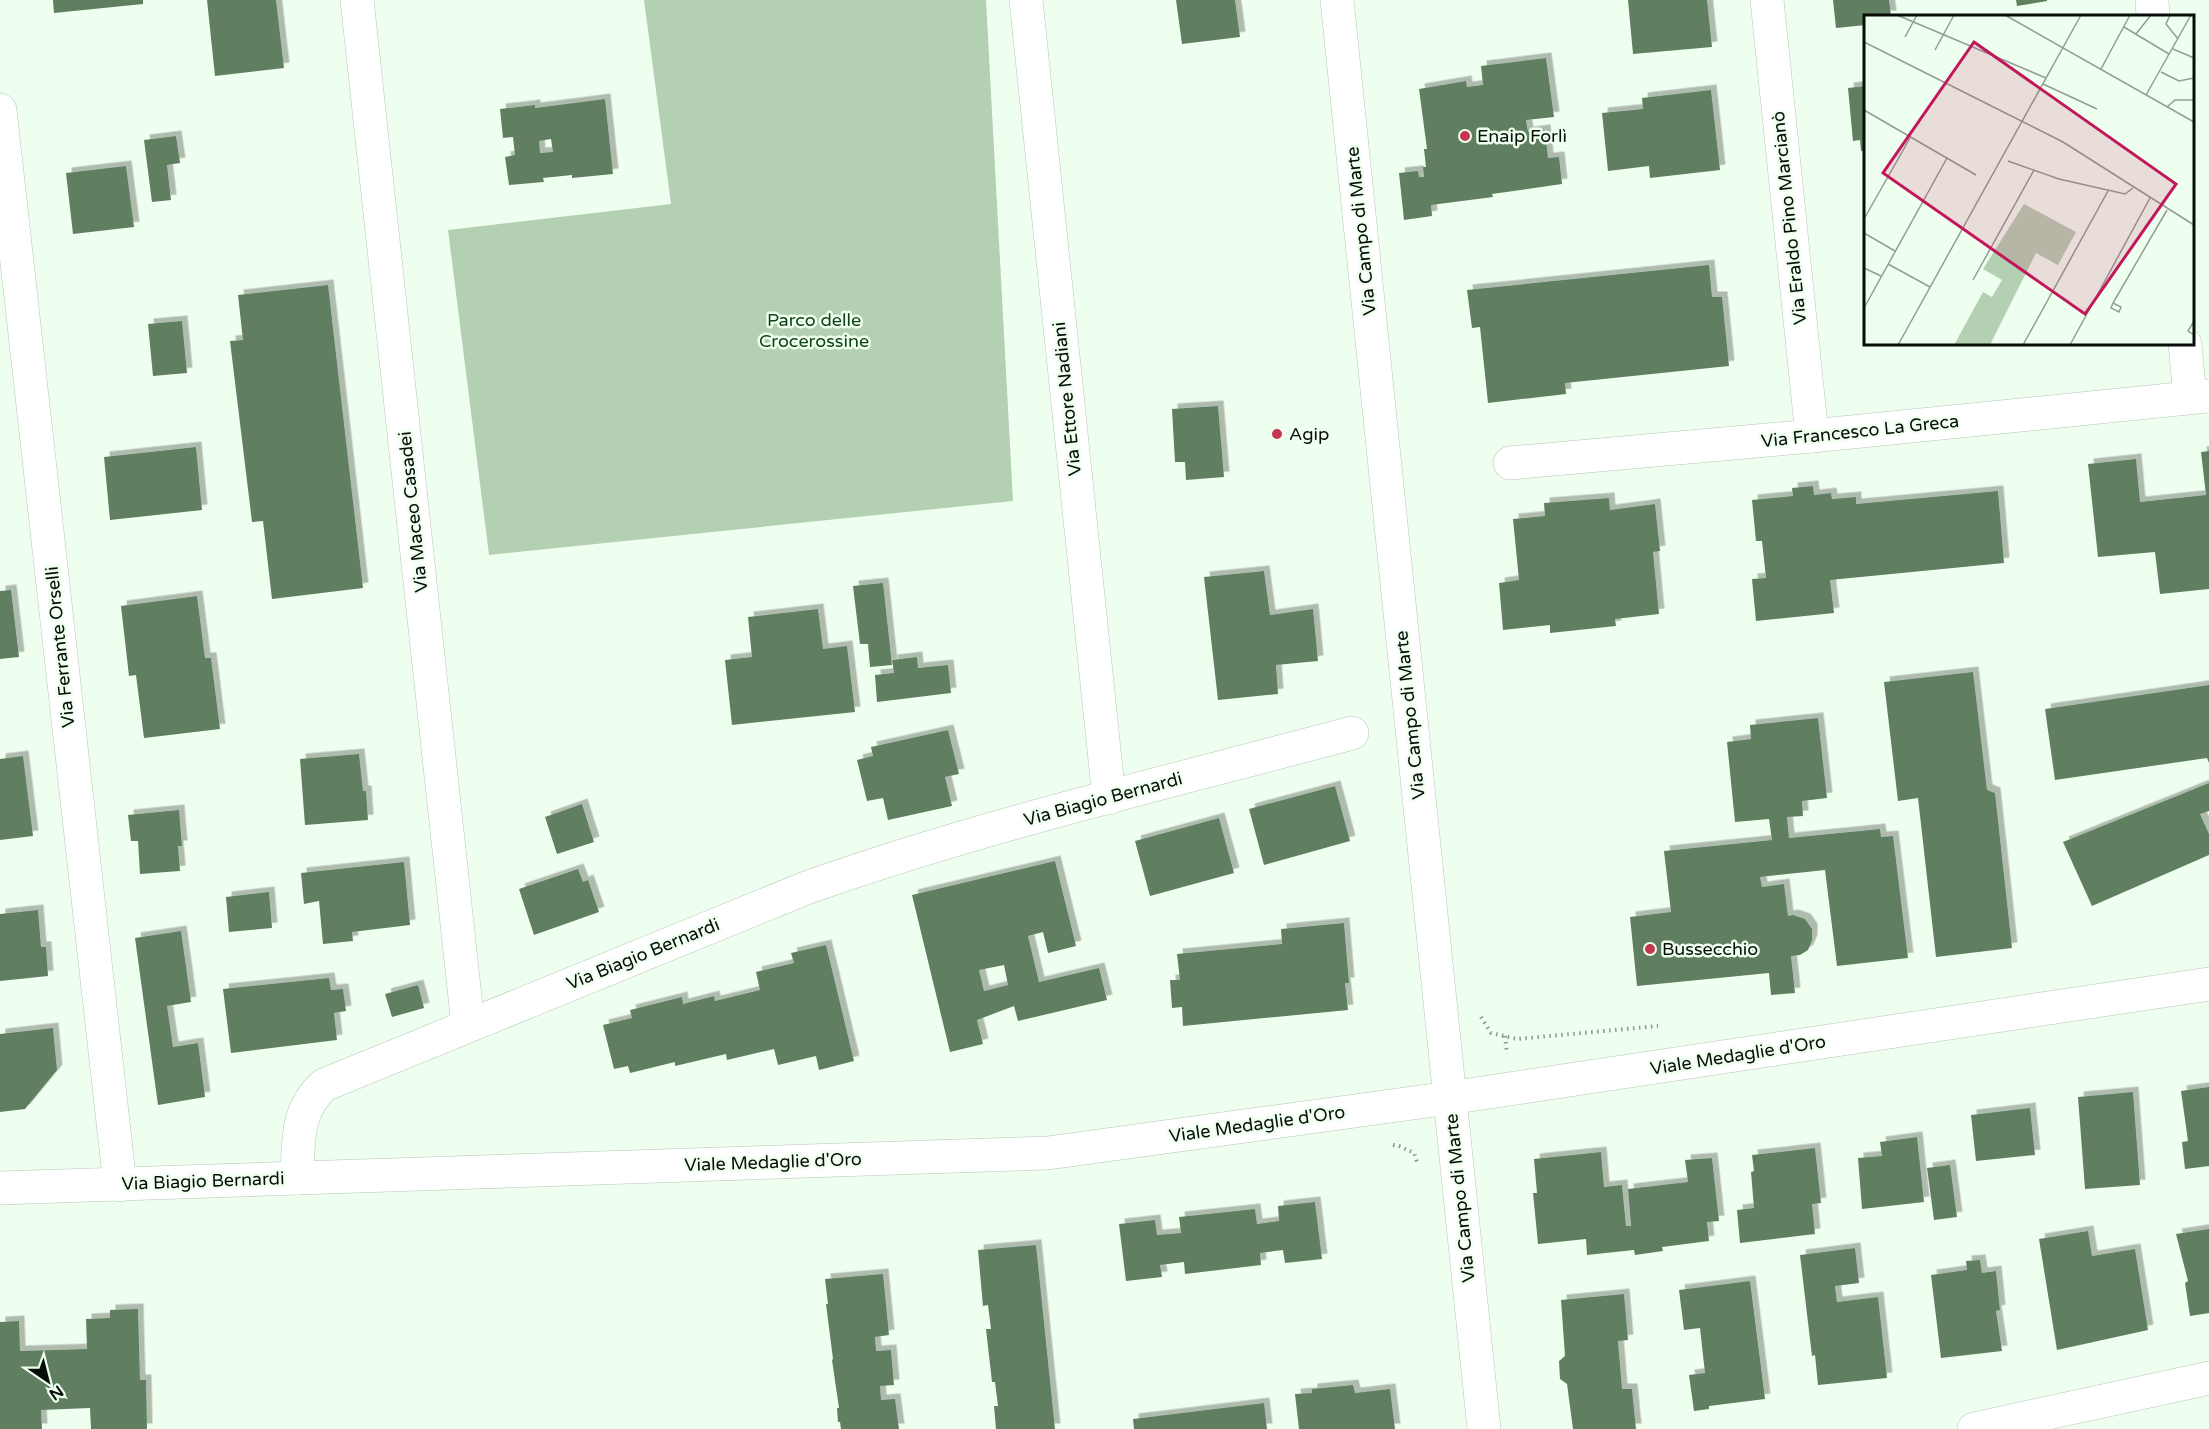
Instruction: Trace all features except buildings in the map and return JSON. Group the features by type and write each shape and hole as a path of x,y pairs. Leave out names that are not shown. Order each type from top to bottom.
{"street":[{"name":"Via Maceo Casadei","path":"357,0 468,1025"},
{"name":"Via Ettore Nadiani","path":"1026,0 1109,798"},
{"name":"Via Campo di Marte","path":"1337,0 1484,1429"},
{"name":"Via Eraldo Pino Marcianò","path":"1767,0 1812,436"},
{"path":"2152,0 2153,15"},
{"name":"Via Ferrante Orselli","path":"0,110 120,1185"},
{"path":"2185,345 2200,396"},
{"name":"Via Francesco La Greca","path":"1510,463 1812,436 2200,396"},
{"name":"Via Biagio Bernardi","path":"0,1188 297,1178 304,1109 312,1095 324,1085 806,888 870,865 957,839 1352,733"},
{"name":"Viale Medaglie d'Oro","path":"297,1178 1047,1153 1449,1098 2209,984"},
{"path":"1974,1429 2209,1378"}],"green space":[{"name":"Parco delle Crocerossine","path":"644,0 986,0 1013,501 489,555 448,230 671,204"}],"place":[{"name":"Enaip Forlì","path":"1465,136"},
{"name":"Agip","path":"1277,434"},
{"name":"Bussecchio","path":"1650,949"}]}
